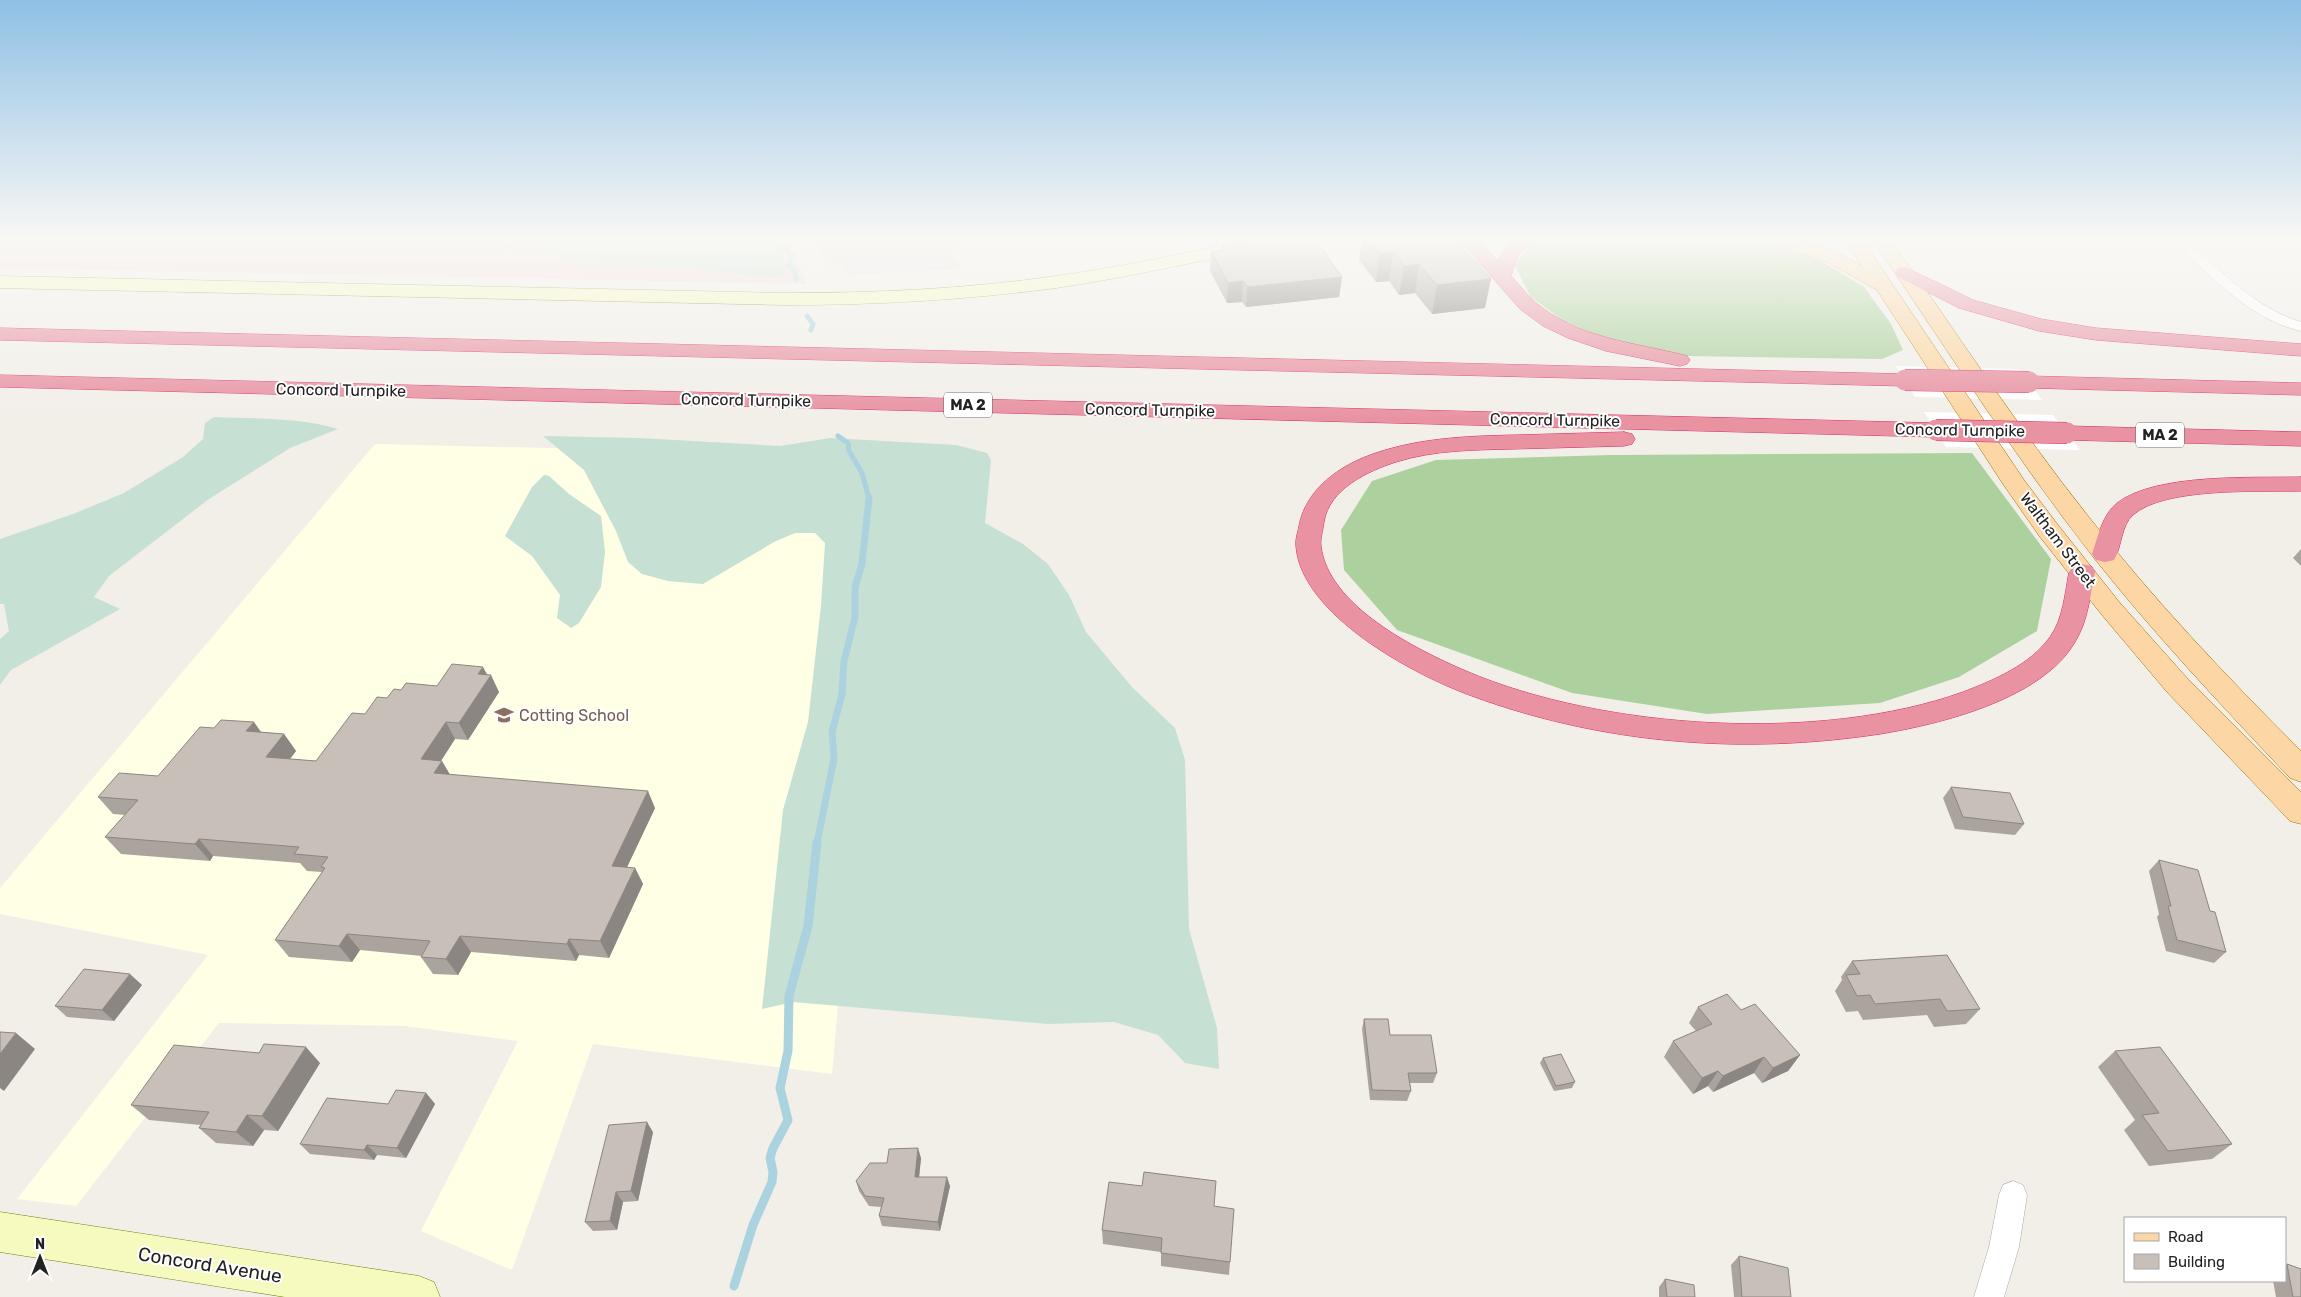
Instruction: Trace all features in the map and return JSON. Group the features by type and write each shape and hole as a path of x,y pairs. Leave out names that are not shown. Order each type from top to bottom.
{"highway":[{"path":"1523,300 1541,316 1567,330 1603,344 1665,358 1816,377"},
{"path":"1960,300 1977,308 2039,326 2096,334 2301,350"},
{"path":"0,334 2301,389"},
{"name":"Concord Turnpike","path":"0,381 2301,439"},
{"path":"1873,428 1759,437 1472,443 1409,451 1360,468 1331,489 1320,502 1310,523 1310,554 1318,577 1345,610 1398,648 1458,679 1528,704 1581,717 1663,729 1740,734 1818,731 1883,723 1931,712 1990,692 2034,668 2056,649 2070,623 2082,572"},
{"path":"2105,554 2118,517 2129,506 2148,496 2186,489 2301,484"}],"main road":[{"name":"Waltham Street","path":"1894,300 2023,495 2082,572 2172,679 2258,770 2301,812"},
{"name":"Waltham Street","path":"1923,300 2056,490 2105,554 2204,668 2300,768"},
{"path":"2258,770 2300,768"}],"street":[{"path":"2247,300 2271,317 2301,327"},
{"path":"1989,1297 2004,1246 2012,1195"},
{"name":"Concord Avenue","path":"0,1232 419,1297"}],"shaded area":[{"path":"214,417 292,420 338,429 290,448 209,499 109,576 94,597 120,609 11,670 0,685 0,639 9,631 4,604 0,604 0,539 73,514 124,493 183,457 203,439 205,423"},
{"path":"543,436 639,438 780,446 830,438 956,445 987,453 991,460 985,523 1023,544 1048,564 1069,595 1086,632 1132,687 1175,728 1185,760 1189,929 1217,1028 1219,1069 1185,1063 1158,1035 1114,1022 1048,1024 793,1002 762,1009 783,810 808,722 821,606 825,543 815,533 795,533 774,542 703,584 668,581 642,574 628,562 616,531 584,470"},
{"name":"Cotting School","path":"375,444 847,455 878,543 832,1074 593,1044 512,1270 421,1231 518,1041 405,1026 219,1023 76,1206 17,1199 208,955 0,914 0,888"},
{"path":"544,475 549,476 569,494 601,516 605,552 601,587 579,623 571,628 557,618 560,595 532,556 505,536 532,487"}],"green space":[{"path":"1535,300 1873,300 1891,324 1903,350 1882,359 1685,356 1615,343 1562,320"},
{"path":"1972,453 2051,559 2037,631 1959,677 1880,703 1707,714 1572,693 1397,630 1344,570 1341,530 1372,481 1436,460 1611,455"}],"pier":[{"path":"1896,366 2019,369 2042,400 1915,397"},
{"path":"1924,412 2053,415 2080,450 1946,447"}],"building":[{"path":"452,664 483,667 478,674 491,675 459,723 446,722 421,759 442,761 434,773 648,791 612,866 635,868 600,941 569,939 567,944 460,936 446,959 421,957 430,941 347,934 339,946 275,940 325,868 321,867 328,857 294,854 299,847 199,839 195,844 105,837 138,800 98,797 119,773 158,776 200,727 214,728 221,720 254,722 246,731 284,734 266,757 316,761 352,713 365,714 377,697 387,698 394,689 401,690 406,683 437,686"},
{"path":"1951,787 2010,793 2024,824 1963,817"},
{"path":"2159,860 2198,870 2210,911 2215,912 2226,952 2177,940 2168,906 2171,906"},
{"path":"1947,955 1980,1009 1947,1011 1940,999 1875,1004 1870,995 1857,996 1846,975 1860,974 1852,961"},
{"path":"84,969 130,974 102,1010 55,1006"},
{"path":"1727,994 1741,1010 1755,1004 1800,1055 1773,1068 1764,1057 1723,1076 1718,1071 1702,1078 1673,1041 1712,1024 1698,1007"},
{"path":"1364,1019 1388,1019 1390,1035 1431,1035 1437,1073 1408,1073 1411,1091 1372,1090"},
{"path":"0,1032 16,1033 0,1054"},
{"path":"264,1044 306,1047 262,1116 247,1115 236,1132 199,1128 209,1112 131,1105 174,1045 259,1053"},
{"path":"2160,1047 2232,1144 2168,1151 2142,1115 2159,1113 2115,1051"},
{"path":"1561,1054 1575,1082 1556,1086 1543,1058"},
{"path":"396,1090 426,1093 397,1148 367,1145 364,1150 300,1144 327,1098 388,1104"},
{"path":"647,1122 631,1191 616,1192 610,1221 585,1222 609,1125"},
{"path":"918,1148 915,1177 947,1177 938,1222 879,1216 884,1198 865,1196 856,1181 870,1163 887,1163 889,1149"},
{"path":"1144,1172 1216,1181 1214,1206 1234,1209 1230,1262 1161,1253 1162,1238 1102,1230 1109,1182 1142,1186"},
{"path":"1739,1256 1788,1268 1791,1297 1742,1297"},
{"path":"2287,1264 2301,1269 2301,1297 2293,1297"},
{"path":"1665,1279 1694,1285 1695,1297 1667,1297"}],"waterway":[{"path":"807,316 813,324 811,330"},
{"path":"838,436 848,443 849,451 862,473 869,499"},
{"path":"817,843 834,759 832,732 842,694 844,661 855,617 855,587 862,564 869,499"},
{"path":"734,1286 753,1225 772,1182 773,1172 770,1158 773,1148 788,1120 780,1088 788,1051 789,996 808,926 817,842"}],"place":[{"name":"Cotting School","path":"504,715"}]}
